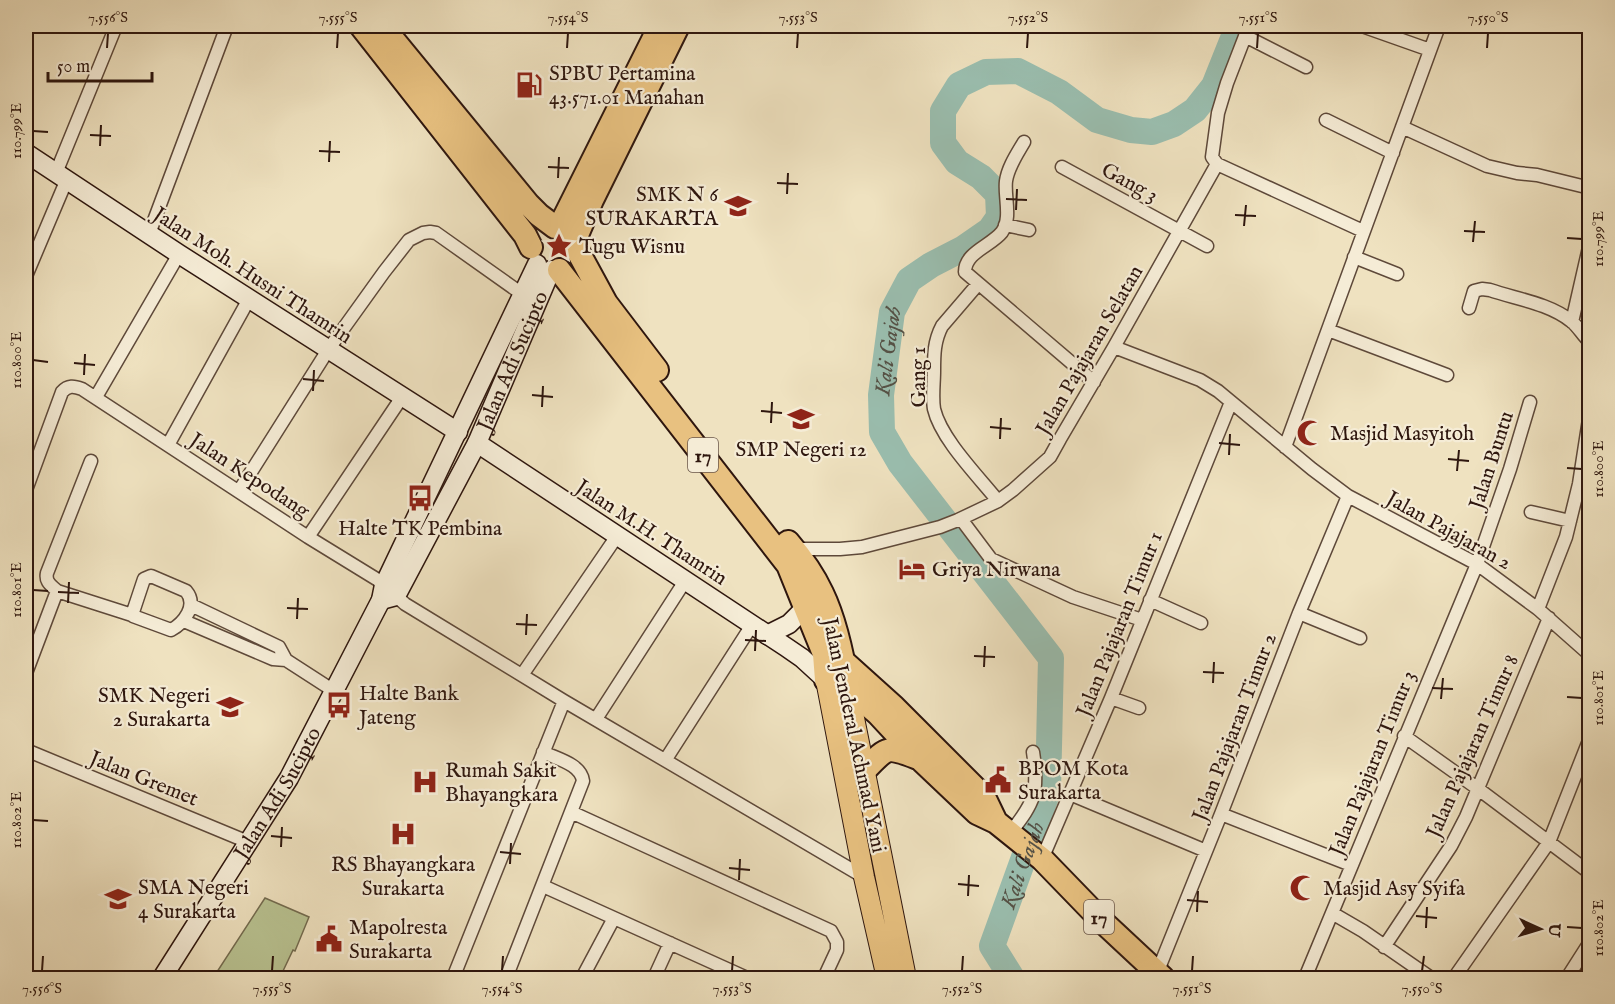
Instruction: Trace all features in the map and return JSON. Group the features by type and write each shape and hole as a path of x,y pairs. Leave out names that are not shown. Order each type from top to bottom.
{"highway":[{"name":"Jalan Jenderal Achmad Yani","path":"362,26 525,235 544,263 788,565 823,658 826,680"},
{"name":"Jalan Jenderal Achmad Yani","path":"382,26 528,204 538,215 566,236 606,303 794,549 822,592 832,621 823,658"},
{"path":"566,236 592,200 666,31"},
{"path":"548,227 566,236 574,252 569,263 544,263 536,234 548,227"},
{"name":"Jalan Jenderal Achmad Yani","path":"823,658 848,688"},
{"name":"17","path":"823,658 894,707 984,797 1007,831"},
{"name":"17","path":"826,680 848,688 878,714 919,758 977,813 1007,831 1039,857 1160,976"},
{"name":"17","path":"865,770 888,750 897,750 919,758"}],"main road":[{"name":"Jalan Moh. Husni Thamrin","path":"26,153 179,254 458,432"},
{"name":"Jalan Adi Sucipto","path":"387,594 523,292 544,263"},
{"name":"Jalan Adi Sucipto","path":"162,978 289,778 387,594 477,443 544,263"},
{"name":"Jalan M.H. Thamrin","path":"477,443 760,630 823,658"},
{"path":"760,630 789,624 805,608"},
{"name":"Jalan Jenderal Achmad Yani","path":"826,680 886,978"},
{"name":"Jalan Jenderal Achmad Yani","path":"848,688 906,978"}],"street":[{"path":"26,276 116,26"},
{"path":"149,234 226,26"},
{"path":"1362,26 1430,50"},
{"path":"1285,447 1439,26"},
{"path":"1306,67 1247,31 1218,113 1212,157 1217,164 1363,231"},
{"path":"1326,120 1393,153"},
{"path":"1402,127 1487,166 1590,188"},
{"path":"1023,142 1007,174 1007,206 1002,232 972,257 965,266 965,272 1094,382"},
{"name":"Jalan Pajajaran Selatan","path":"794,549 862,547 940,527 998,501 1050,457 1217,164"},
{"name":"Gang 3","path":"1062,167 1207,246"},
{"path":"1005,225 1029,230"},
{"path":"239,491 328,350 410,240 423,232 436,233 515,289 523,292"},
{"path":"1572,322 1590,243"},
{"path":"96,397 179,254"},
{"path":"1354,256 1397,274"},
{"name":"Gang 1","path":"978,284 942,326 938,334 934,357 933,403 947,437 998,501"},
{"path":"1470,309 1474,291 1482,289 1546,307 1572,322 1590,342"},
{"path":"168,445 249,299"},
{"path":"1328,330 1447,375"},
{"name":"Jalan Pajajaran 2","path":"1114,347 1200,380 1218,390 1285,447 1348,496 1477,564 1538,609 1590,654"},
{"name":"Jalan Kepodang","path":"26,490 62,392 68,387 76,387 96,397 308,537 378,580 387,594 864,877"},
{"path":"308,537 402,397"},
{"name":"Jalan Pajajaran Timur 1","path":"1039,857 1070,794 1111,698 1231,402"},
{"name":"Jalan Buntu","path":"1477,564 1530,402"},
{"path":"1538,609 1566,537 1579,484 1590,413"},
{"path":"91,460 47,573 47,582 57,591 169,629 174,629 184,621 191,605 190,596 186,591 148,576 144,579 132,615"},
{"name":"Jalan Pajajaran Timur 2","path":"1160,976 1299,613 1348,496"},
{"path":"1531,512 1570,521"},
{"path":"959,520 991,559 1073,597 1142,620"},
{"path":"522,675 617,536"},
{"name":"Jalan Pajajaran Timur 3","path":"1305,978 1477,564"},
{"path":"596,719 685,581"},
{"path":"26,673 57,591"},
{"path":"1150,600 1201,623"},
{"path":"191,605 279,647 286,660"},
{"path":"1299,613 1360,638"},
{"name":"Jalan Pajajaran Timur 8","path":"1384,947 1451,846 1466,817 1549,618"},
{"path":"184,621 273,659 286,660 334,691"},
{"path":"666,759 760,630"},
{"path":"1111,698 1140,708"},
{"path":"453,978 564,701"},
{"path":"1404,736 1590,873"},
{"path":"1454,978 1549,842 1590,738"},
{"name":"Jalan Gremet","path":"26,750 248,842"},
{"path":"1007,831 1024,815 1034,796 1033,752"},
{"path":"506,978 583,781 577,768 543,753"},
{"path":"1070,794 1206,851"},
{"path":"571,812 831,932 837,942 837,951 824,978"},
{"path":"1221,814 1351,866"},
{"path":"543,886 740,977"},
{"path":"1332,913 1363,931 1431,978"},
{"path":"582,978 614,918"},
{"path":"1567,978 1590,942"},
{"path":"654,978 670,943"}],"green space":[{"path":"265,898 309,917 295,951 293,950 283,971 286,972 283,978 213,978"}],"waterway":[{"name":"Kali Gajah","path":"1012,978 992,946 1048,791 1051,658 900,463 882,432 881,395 892,312 909,280 990,230 999,217 998,194 981,177 957,162 943,143 943,111 959,85 986,72 1018,71 1059,92 1097,120 1131,130 1152,132 1174,124 1195,110 1214,86 1238,26"}],"place":[{"name":"SPBU Pertamina 43.571.01 Manahan","path":"529,85"},
{"name":"SMK N 6 SURAKARTA","path":"738,206"},
{"name":"Tugu Wisnu","path":"559,246"},
{"name":"SMP Negeri 12","path":"801,419"},
{"name":"Masjid Masyitoh","path":"1310,433"},
{"name":"Halte TK Pembina","path":"420,498"},
{"name":"Griya Nirwana","path":"912,569"},
{"name":"Halte Bank Jateng","path":"339,705"},
{"name":"SMK Negeri 2 Surakarta","path":"230,707"},
{"name":"BPOM Kota Surakarta","path":"998,780"},
{"name":"Rumah Sakit Bhayangkara","path":"425,782"},
{"name":"RS Bhayangkara Surakarta","path":"403,834"},
{"name":"Masjid Asy Syifa","path":"1303,888"},
{"name":"SMA Negeri 4 Surakarta","path":"118,899"},
{"name":"Mapolresta Surakarta","path":"329,939"}]}
